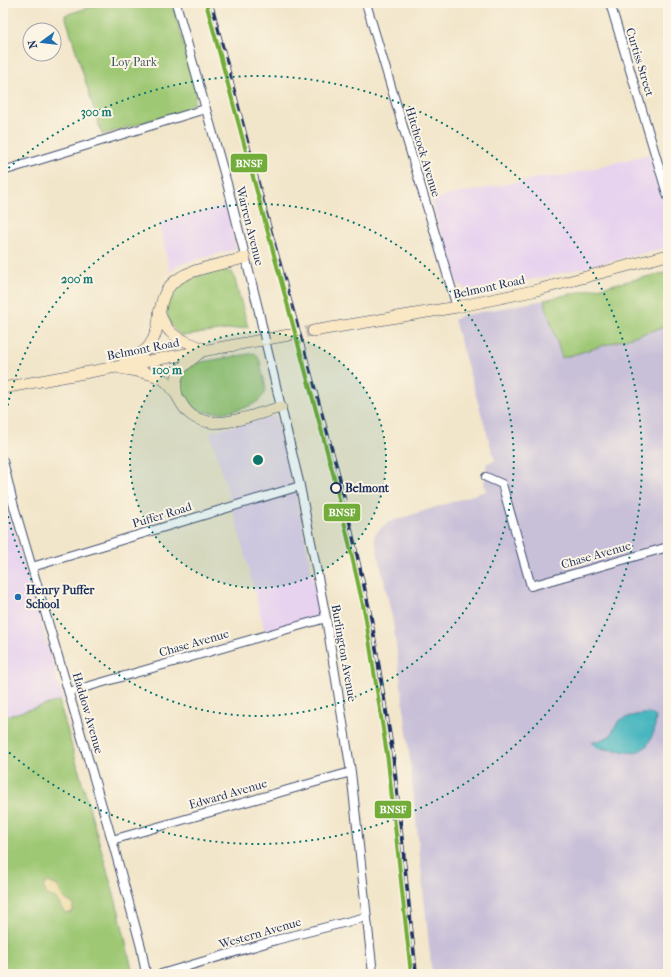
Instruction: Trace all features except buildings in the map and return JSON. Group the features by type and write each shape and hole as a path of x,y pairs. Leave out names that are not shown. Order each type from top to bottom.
{"main road":[{"name":"Belmont Road","path":"313,331 457,307 533,291 668,255"},
{"path":"116,367 146,350 150,345 156,334 163,294 170,284 182,276 245,258"},
{"path":"159,312 165,326 173,335 205,350"},
{"name":"Belmont Road","path":"3,388 288,335"},
{"path":"178,400 175,382 178,374 187,362 205,350"},
{"path":"116,367 156,376 170,386 182,407 192,416 210,422 226,421 281,407"}],"street":[{"name":"Warren Avenue","path":"176,3 245,258 265,340"},
{"name":"Hitchcock Avenue","path":"366,3 457,307"},
{"name":"Curtiss Street","path":"610,3 668,197"},
{"path":"3,171 205,109"},
{"name":"Burlington Avenue","path":"265,340 300,486 326,618 351,772 373,974"},
{"name":"Haddow Avenue","path":"3,461 13,503 112,840 141,947 146,974"},
{"name":"Chase Avenue","path":"486,477 502,484 531,586 668,547"},
{"name":"Puffer Road","path":"32,567 300,486"},
{"name":"Chase Avenue","path":"69,692 326,618"},
{"name":"Edward Avenue","path":"112,840 351,772"},
{"name":"Western Avenue","path":"161,974 276,940 366,917"}],"shaded area":[{"path":"649,154 668,213 668,247 550,276 473,290 467,290 456,282 431,199 537,178 567,175"},
{"path":"226,205 236,249 180,264 170,272 159,222"},
{"path":"544,300 562,358 668,326 668,974 432,974 407,733 393,622 374,535 386,523 486,491 484,483 487,463 495,461 454,320 460,316"},
{"path":"275,416 297,500 320,616 265,632 234,513 210,432"},
{"name":"Henry Puffer School","path":"3,492 63,700 3,717"}],"green space":[{"name":"Loy Park","path":"104,3 173,3 196,91 194,102 190,107 182,111 102,135 65,15"},
{"path":"218,271 228,271 233,273 248,327 182,336 170,324 168,317 167,302 170,294 175,287 190,278"},
{"path":"668,272 668,326 562,358 544,300"},
{"path":"255,353 260,362 265,383 264,394 260,400 245,408 216,413 198,410 188,403 183,397 180,390 182,371 195,363"},
{"path":"59,701 119,912 133,974 3,974 3,717"}],"sand":[{"path":"48,882 58,886 63,898 73,904 73,911 70,913 64,912 56,898 47,895 43,886"}],"water":[{"path":"650,713 656,717 654,732 647,746 636,753 597,748 592,743 610,736 619,720 635,715"}],"tunnel":[{"path":"289,335 313,331"}],"railway":[{"path":"211,3 269,225 339,476 371,618 393,755 416,974"}],"transit line":[{"name":"BNSF","path":"206,3 334,477 365,614 388,761 411,974"}],"place":[{"name":"Belmont","path":"336,488"},
{"name":"Henry Puffer School","path":"18,597"}]}
